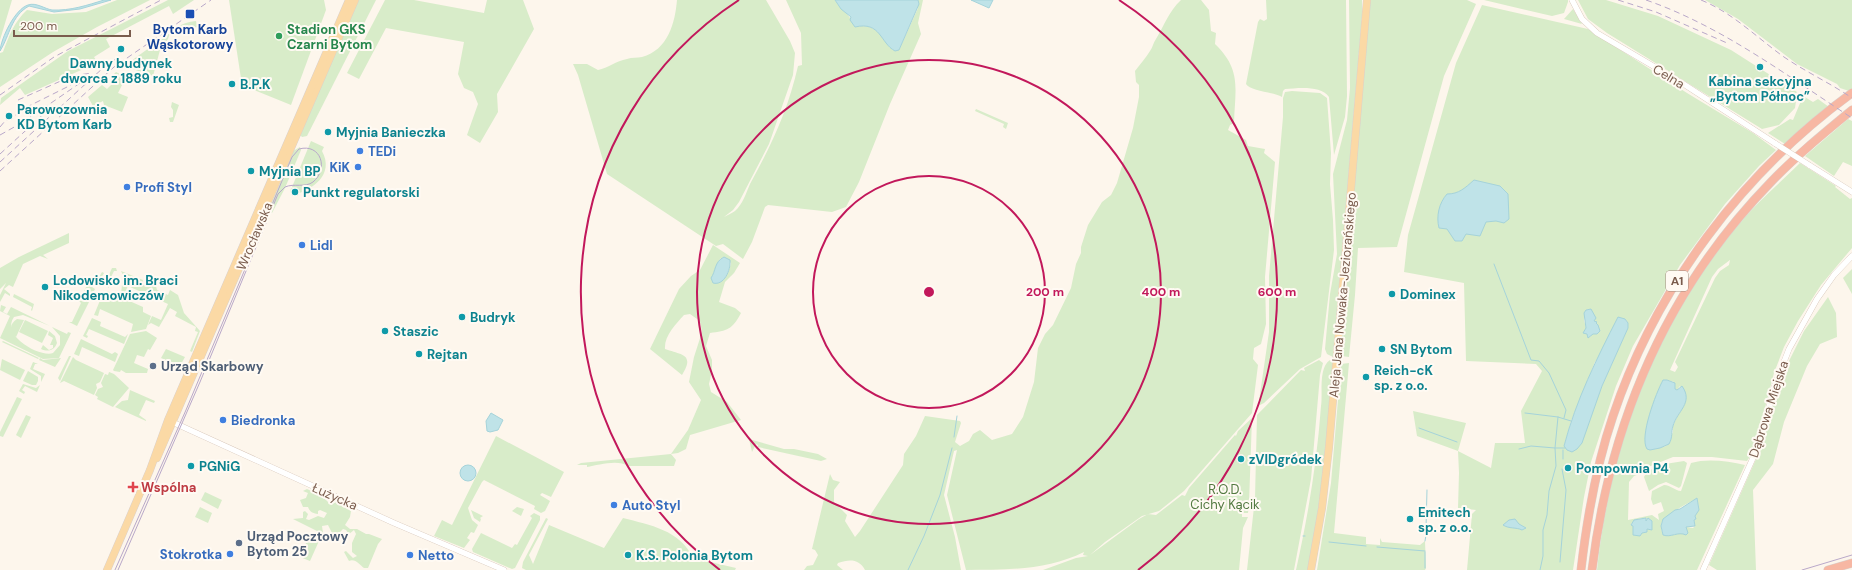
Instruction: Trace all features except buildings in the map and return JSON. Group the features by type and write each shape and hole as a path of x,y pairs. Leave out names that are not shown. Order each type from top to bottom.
{"highway":[{"name":"A1","path":"1581,570 1594,485 1613,416 1633,364 1664,302 1707,237 1746,190 1792,143 1852,93"},
{"name":"A1","path":"1592,568 1604,492 1623,424 1647,362 1673,312 1712,252 1751,203 1791,162 1852,110"},
{"path":"1828,570 1852,563"},
{"path":"1845,570 1852,568"}],"main road":[{"name":"Wrocławska","path":"107,570 150,470 162,449 171,421 349,0"},
{"name":"Wrocławska","path":"171,421 355,0"},
{"name":"Aleja Jana Nowaka-Jeziorańskiego","path":"1310,570 1325,482 1366,0"}],"street":[{"name":"Celna","path":"1572,0 1578,13 1592,29 1688,87 1841,186"},
{"path":"1841,186 1852,192"},
{"path":"1841,186 1852,197"},
{"name":"Dąbrowa Miejska","path":"1704,570 1761,440 1773,390 1789,349 1809,310 1834,275 1851,256"},
{"name":"Łużycka","path":"171,421 400,526 504,570"}],"green space":[{"path":"0,0 12,0 0,40"},
{"path":"117,0 150,0 97,27 53,52 0,87 0,53 3,52 15,24 27,10 52,14 86,12"},
{"path":"168,0 194,0 173,14 169,6 106,39 110,47 94,57 96,60 88,67 25,95 20,88 0,105 1,98 68,51"},
{"path":"229,0 324,0 326,10 291,105 242,85"},
{"path":"358,0 376,0 307,136 302,137 300,135"},
{"path":"385,0 414,0 484,13 487,0 523,0 534,29 497,94 498,112 480,143 467,135 478,104 473,92 464,88 458,74 464,42 386,28 359,79 347,73"},
{"path":"677,0 766,0 790,41 795,53 793,75 769,144 739,202 733,210 724,217 735,211 742,202 784,112 798,66 802,65 801,33 786,0 835,0 848,15 855,27 862,26 873,29 882,36 893,50 899,50 918,8 918,0 923,0 918,23 921,34 890,104 859,182 846,207 832,212 768,205 765,207 752,242 743,259 723,244 716,246 607,174 578,75 573,64 587,64 598,70 623,60 642,57 651,53 664,42 672,26"},
{"name":"R.O.D. Cichy Kącik","path":"1181,0 1201,0 1209,10 1211,31 1216,33 1215,44 1224,53 1230,63 1235,80 1236,90 1234,123 1230,125 1228,130 1246,140 1248,146 1265,149 1264,153 1275,162 1265,277 1266,324 1261,344 1254,348 1253,359 1258,365 1252,413 1184,491 1159,511 1149,514 1156,515 1182,495 1185,496 1189,488 1235,435 1236,436 1238,431 1252,418 1249,504 1248,513 1242,513 1242,517 1248,517 1243,528 1239,570 1043,570 1076,558 1088,556 1083,555 1084,552 1070,558 1042,566 997,570 966,570 947,495 957,450 954,451 944,495 955,537 961,570 865,570 863,566 857,562 846,561 838,563 837,565 843,570 804,570 807,566 813,565 818,555 815,550 812,549 830,474 833,480 840,482 834,490 834,502 847,515 845,521 855,537 903,465 904,454 916,436 925,416 960,421 961,423 955,442 960,446 969,441 973,434 980,430 992,440 1012,434 1023,417 1034,382 1038,348 1045,334 1053,325 1071,288 1076,264 1081,253 1081,247 1088,225 1102,202 1111,195 1117,183 1133,128 1139,97 1139,85 1136,82 1135,71 1151,50 1167,19 1177,4","holes":["1147,514 1139,519 1090,555 1105,542 1142,516"]},
{"path":"1266,0 1346,0 1347,96 1345,117 1334,155 1329,97 1325,93 1309,88 1285,89 1282,97 1257,90 1246,84 1258,22 1260,19 1264,21 1267,19"},
{"path":"1349,0 1362,0 1362,16 1333,357 1327,354 1325,349 1330,294 1337,254 1333,174 1347,120 1350,88"},
{"path":"1370,0 1467,0 1476,4 1444,76 1397,247 1358,248 1349,357 1341,356 1342,331"},
{"path":"1484,0 1568,0 1568,2 1564,13 1552,16"},
{"path":"1578,0 1606,0 1658,16 1731,50 1797,92 1793,97 1796,101 1795,108 1779,125 1762,129 1607,33 1588,19"},
{"path":"1705,0 1852,0 1852,89 1849,91 1840,88 1837,84 1797,64 1738,19"},
{"path":"1482,5 1588,29 1687,93 1753,133 1776,150 1759,166 1725,204 1680,265 1633,346 1616,386 1591,462 1573,570 1467,570 1472,514 1476,510 1458,508 1458,451 1491,468 1495,443 1525,443 1521,411 1542,371 1536,364 1466,361 1464,283 1404,272 1408,235 1456,63","holes":["1589,309 1594,315 1594,320 1596,322 1590,337 1585,331 1586,328 1584,320 1586,310","1625,319 1628,323 1628,328 1602,386 1564,446 1571,421 1595,362"]},
{"path":"1573,9 1582,24 1564,19"},
{"path":"196,21 197,27 173,35 178,26"},
{"path":"170,33 168,39 160,50 153,76 124,66"},
{"path":"116,72 126,77 118,93 128,97 122,112 104,105 103,101 93,106 88,97 102,85 107,89 115,81 111,77"},
{"path":"1285,92 1320,93 1327,98 1331,153 1330,184 1334,250 1321,357 1300,369 1260,405 1259,401 1269,332 1269,276 1283,117 1283,98"},
{"path":"1803,96 1813,102 1818,99 1829,107 1785,144 1768,133 1790,119 1793,120"},
{"path":"172,102 179,105 173,122 170,122 169,118 173,117 173,110 171,107"},
{"path":"976,109 1008,123 1006,129 1003,127 1004,124 975,111"},
{"path":"1848,119 1852,121 1852,166 1843,162 1834,176 1805,156"},
{"path":"311,141 324,147 322,151 326,167 324,174 314,185 300,193 293,195 290,192 291,188 295,190 293,193 299,190 292,187"},
{"path":"300,147 301,150 285,188 272,213 268,212 293,151"},
{"path":"1800,163 1836,186 1835,187 1850,199 1852,198 1852,248 1821,285 1798,321 1784,347 1774,373 1758,435 1749,458 1747,461 1712,457 1673,457 1643,469 1642,473 1634,476 1629,482 1628,520 1652,515 1659,520 1658,514 1664,511 1661,502 1653,505 1651,499 1652,491 1664,485 1681,491 1691,463 1697,461 1718,461 1745,465 1697,570 1597,570 1603,523 1613,476 1626,430 1642,386 1662,342 1684,300 1740,223","holes":["1730,260 1729,265 1720,271 1715,278 1675,362 1678,367 1675,372 1670,370 1712,277 1718,269","1667,380 1674,382 1675,389 1677,390 1680,386 1686,400 1675,421 1673,432 1666,446 1650,450","1697,499 1699,508 1695,516 1696,520 1694,520 1695,526 1693,528 1686,527 1686,530 1678,533 1663,535 1661,525 1667,516","1646,518 1646,521 1647,518 1652,521 1652,530 1647,529 1646,532 1633,535 1633,526 1631,524 1638,519"]},
{"path":"69,233 69,243 43,255 48,259 40,256 23,264 13,287 9,285 4,289 10,294 10,296 5,293 0,302 0,295 6,283 0,289 0,268 19,257"},
{"path":"713,245 740,263 734,273 725,282 719,302 735,308 741,313 735,323 729,328 710,333 706,346 712,360 712,371 709,384 711,392 727,402 741,420 690,435 686,449 678,453 671,454 688,430 701,400 689,382 694,357 702,332 700,321 690,314 684,315 671,330 666,339 665,349 681,354 687,359 686,368 682,375 650,349 679,289 691,276 700,270","holes":["724,257 731,263 724,279 713,283 713,277 720,259"]},
{"path":"112,268 116,268 117,271 114,271 107,285 109,288 105,284"},
{"path":"1852,269 1852,294 1843,278"},
{"path":"121,271 143,280 142,284 144,285 147,282 156,286 157,290 168,295 170,290 178,295 184,313 200,331 192,352 190,351 198,332 195,331 196,327 175,316 177,312 170,308 159,327 151,323 148,325 152,316 161,320 168,304 128,286 125,292 130,294 129,297 121,294 123,275"},
{"path":"102,272 104,273 97,285 87,280 88,277 88,279 96,283"},
{"path":"89,285 95,289 90,299 86,298 89,293 86,291 84,294 86,295 85,297 82,296 86,287"},
{"path":"107,291 143,307 143,312 151,316 146,329 131,332 133,324 100,309 98,316 94,315 101,298"},
{"path":"14,294 34,304 32,311 32,307 13,297"},
{"path":"1828,297 1836,313 1837,337 1820,344 1807,366 1784,422 1773,464 1753,490 1756,570 1717,570 1709,565 1761,448 1787,365 1804,331"},
{"path":"83,300 89,302 77,326 69,322 72,322 81,303 79,301"},
{"path":"1,305 6,307 3,312 7,314 11,307 50,326 23,315 14,317 11,324 12,331 17,338 32,349 47,354 53,353 60,345 60,336 52,327 67,334 68,332 71,333 59,358 43,359 0,338 10,316 0,311"},
{"path":"92,318 101,322 100,326 125,337 128,334 124,344 89,329 86,335 88,336 87,338 83,336"},
{"path":"17,319 24,320 16,337 12,333 11,326"},
{"path":"25,320 48,331 42,343 19,332"},
{"path":"49,331 55,336 57,343 54,348 49,350 53,348 53,345 50,345 53,338 48,335"},
{"path":"146,331 157,338 150,350 148,349 144,357 137,355 134,363 148,369 147,373 126,373 121,370 120,372 114,371 113,370 130,334"},
{"path":"81,339 112,354 115,352 118,354 115,362 82,347 79,356 74,354"},
{"path":"3,341 39,358 38,359 2,342"},
{"path":"43,345 49,350 46,350 41,349"},
{"path":"166,349 185,357 180,366 161,358"},
{"path":"69,356 71,356 60,381 58,378"},
{"path":"73,357 76,360 104,373 100,382 96,384 97,388 94,395 64,381 60,383"},
{"path":"40,358 43,360 61,358 55,367 39,360"},
{"path":"2,359 25,370 20,380 0,370"},
{"path":"1319,360 1323,363 1320,375 1311,479 1294,570 1247,570 1255,498 1257,415 1301,370 1305,371 1304,368"},
{"path":"1330,360 1333,360 1325,464 1317,519 1308,570 1296,570 1308,509 1314,468 1319,427 1322,375 1326,364"},
{"path":"33,362 38,364 35,364 33,369 45,374 41,382 41,376 30,369"},
{"path":"1349,363 1334,533 1366,537 1366,544 1380,545 1380,538 1382,542 1420,545 1425,541 1425,570 1317,570 1331,483 1341,364"},
{"path":"28,371 38,377 36,385 23,381"},
{"path":"109,372 114,374 129,388 113,407 97,399 98,397 95,395 98,389 103,387 101,383 105,374 108,375"},
{"path":"23,384 36,388 40,385 37,392 25,386 22,390 25,392 24,394 19,391"},
{"path":"130,390 155,401 154,403 146,400 139,415 146,421 115,407 122,401 128,400"},
{"path":"17,397 22,399 3,437 0,436 0,432"},
{"path":"1413,411 1466,423 1458,451 1417,436"},
{"path":"26,415 31,417 21,438 16,435"},
{"path":"496,436 564,472 551,497 542,493 540,495 550,501 545,511 541,513 534,509 535,506 484,480 468,508 472,520 478,525 474,533 471,532 467,538 470,540 464,548 434,536 442,520 452,525"},
{"path":"749,439 784,449 794,449 818,454 827,459 821,461 758,447 756,444 752,452"},
{"path":"671,454 676,460 674,466 628,466 619,463 587,467 587,465 577,465 581,463"},
{"path":"1684,461 1687,463 1681,486 1679,488 1666,482 1649,491 1644,477 1647,471 1665,464"},
{"path":"307,489 322,496 330,504 337,502 351,511 350,517 345,525 350,529 357,529 366,534 382,539 378,544 368,568 364,568 353,560 349,561 344,552 346,551 353,558 357,556 352,552 352,543 356,534 354,530 349,534 343,529 338,534 337,538 333,539 331,537 332,533 328,525 322,526 323,533 321,533 293,519 303,518 303,512 305,511 308,514 306,519 309,520 318,516 324,518 327,513 320,510 318,511 318,514 314,513 310,511 308,507 303,507 300,500 306,498 308,493 303,491"},
{"path":"205,492 222,500 218,509 201,500"},
{"path":"200,507 212,513 208,523 195,517"},
{"path":"517,507 524,509 521,516 512,511"},
{"path":"471,510 483,516 480,518 480,522 474,518"},
{"path":"534,513 540,516 540,520 515,568 512,569 473,552 472,549 481,533 512,548 515,544 517,545 532,518 530,516"},
{"path":"546,518 548,519 529,555 533,564 549,525 604,548 623,518 654,526 672,535 680,541 693,558 736,568 735,570 526,570 522,568 523,562"},
{"path":"309,536 319,541 310,561 300,557"}],"water":[{"path":"104,0 111,0 80,9 54,12 29,6 18,15 0,51 3,39 14,18 18,12 28,5 34,4 52,10 65,10"},
{"path":"835,0 918,0 919,4 899,50 895,51 875,30 870,27 855,27 850,20 851,17 841,9"},
{"path":"971,0 993,0 989,8"},
{"path":"1474,180 1500,186 1508,194 1509,219 1504,223 1496,221 1486,222 1480,236 1466,234 1462,241 1455,241 1447,229 1439,228 1438,214 1440,206 1447,194 1458,192"},
{"path":"724,257 730,260 728,272 723,280 713,283 711,278 718,261"},
{"path":"1591,309 1596,318 1594,321 1597,322 1596,323 1600,331 1588,338 1587,334 1583,333 1586,328 1584,313 1586,310"},
{"path":"1618,317 1625,319 1628,323 1628,328 1602,386 1582,443 1572,452 1567,450 1564,446 1569,429 1595,364"},
{"path":"1663,380 1675,383 1675,389 1677,390 1682,386 1686,397 1684,407 1672,428 1669,444 1650,450 1647,449 1645,443 1645,435 1649,415"},
{"path":"491,413 503,420 498,430 490,432 487,431 486,421"},
{"path":"468,465 475,470 476,473 471,480 468,481 461,476 460,473 465,466"},
{"path":"1697,498 1699,510 1695,516 1696,519 1694,520 1695,526 1686,527 1688,533 1686,535 1663,535 1661,526 1663,519 1675,510 1680,509"},
{"path":"1646,518 1646,521 1648,518 1652,521 1652,530 1647,529 1647,532 1642,533 1640,536 1633,535 1633,526 1631,525 1634,520"},
{"path":"1515,519 1519,524 1526,528 1522,530 1503,525 1509,520"}],"waterway":[{"path":"1494,264 1531,360 1539,361 1549,373 1566,410 1564,418"},
{"path":"1525,413 1558,417 1571,421"},
{"path":"954,437 957,416"},
{"path":"1519,449 1531,446 1555,448 1558,417"},
{"path":"1419,428 1457,442"},
{"path":"908,570 924,536 940,495 952,448"},
{"path":"1540,570 1543,556 1543,530 1547,515 1549,491 1556,466 1555,448 1565,448"},
{"path":"1563,450 1563,459"},
{"path":"1560,562 1566,490 1562,469"},
{"path":"1426,528 1427,490"},
{"path":"1425,541 1426,535"},
{"path":"1329,542 1366,546"},
{"path":"1377,547 1425,551"},
{"path":"1425,552 1425,568"}],"tram line":[{"path":"115,570 186,410 292,157 299,149 307,148 313,150 320,158 321,171 318,177 310,184 288,186 278,194 200,382 118,570"},
{"path":"1802,570 1852,555"}],"railway":[{"path":"0,95 54,57 161,0"},
{"path":"0,171 114,67 211,0"},
{"path":"1618,0 1656,12 1727,43"},
{"path":"1646,0 1701,23 1727,37 1852,118"},
{"path":"1701,0 1713,5 1734,18 1784,57 1852,98"},
{"path":"0,162 103,68 120,56"},
{"path":"18,100 72,76 92,73"},
{"path":"0,135 25,121 80,83"},
{"path":"17,112 71,85"},
{"path":"0,127 5,121 23,111"},
{"path":"0,154 46,112"}],"place":[{"name":"Bytom Karb Wąskotorowy","path":"190,14"},
{"name":"Stadion GKS Czarni Bytom","path":"279,36"},
{"name":"Dawny budynek dworca z 1889 roku","path":"121,49"},
{"name":"Kabina sekcyjna „Bytom Północ”","path":"1760,67"},
{"name":"B.P.K","path":"232,84"},
{"name":"Parowozownia KD Bytom Karb","path":"9,116"},
{"name":"Myjnia Banieczka","path":"328,132"},
{"name":"TEDi","path":"360,151"},
{"name":"KiK","path":"358,167"},
{"name":"Myjnia BP","path":"251,171"},
{"name":"Profi Styl","path":"127,187"},
{"name":"Punkt regulatorski","path":"295,192"},
{"name":"Lidl","path":"302,245"},
{"name":"Lodowisko im. Braci Nikodemowiczów","path":"45,287"},
{"name":"Dominex","path":"1392,294"},
{"name":"Budryk","path":"462,317"},
{"name":"Staszic","path":"385,331"},
{"name":"SN Bytom","path":"1382,349"},
{"name":"Rejtan","path":"419,354"},
{"name":"Urząd Skarbowy","path":"153,366"},
{"name":"Reich-cK sp. z o.o.","path":"1366,377"},
{"name":"Biedronka","path":"223,420"},
{"name":"zVIDgródek","path":"1241,459"},
{"name":"PGNiG","path":"191,466"},
{"name":"Pompownia P4","path":"1568,468"},
{"name":"Wspólna","path":"133,487"},
{"name":"Auto Styl","path":"614,505"},
{"name":"Emitech sp. z o.o.","path":"1410,519"},
{"name":"Urząd Pocztowy Bytom 25","path":"239,543"},
{"name":"Stokrotka","path":"230,554"},
{"name":"Netto","path":"410,555"},
{"name":"K.S. Polonia Bytom","path":"628,555"}]}
